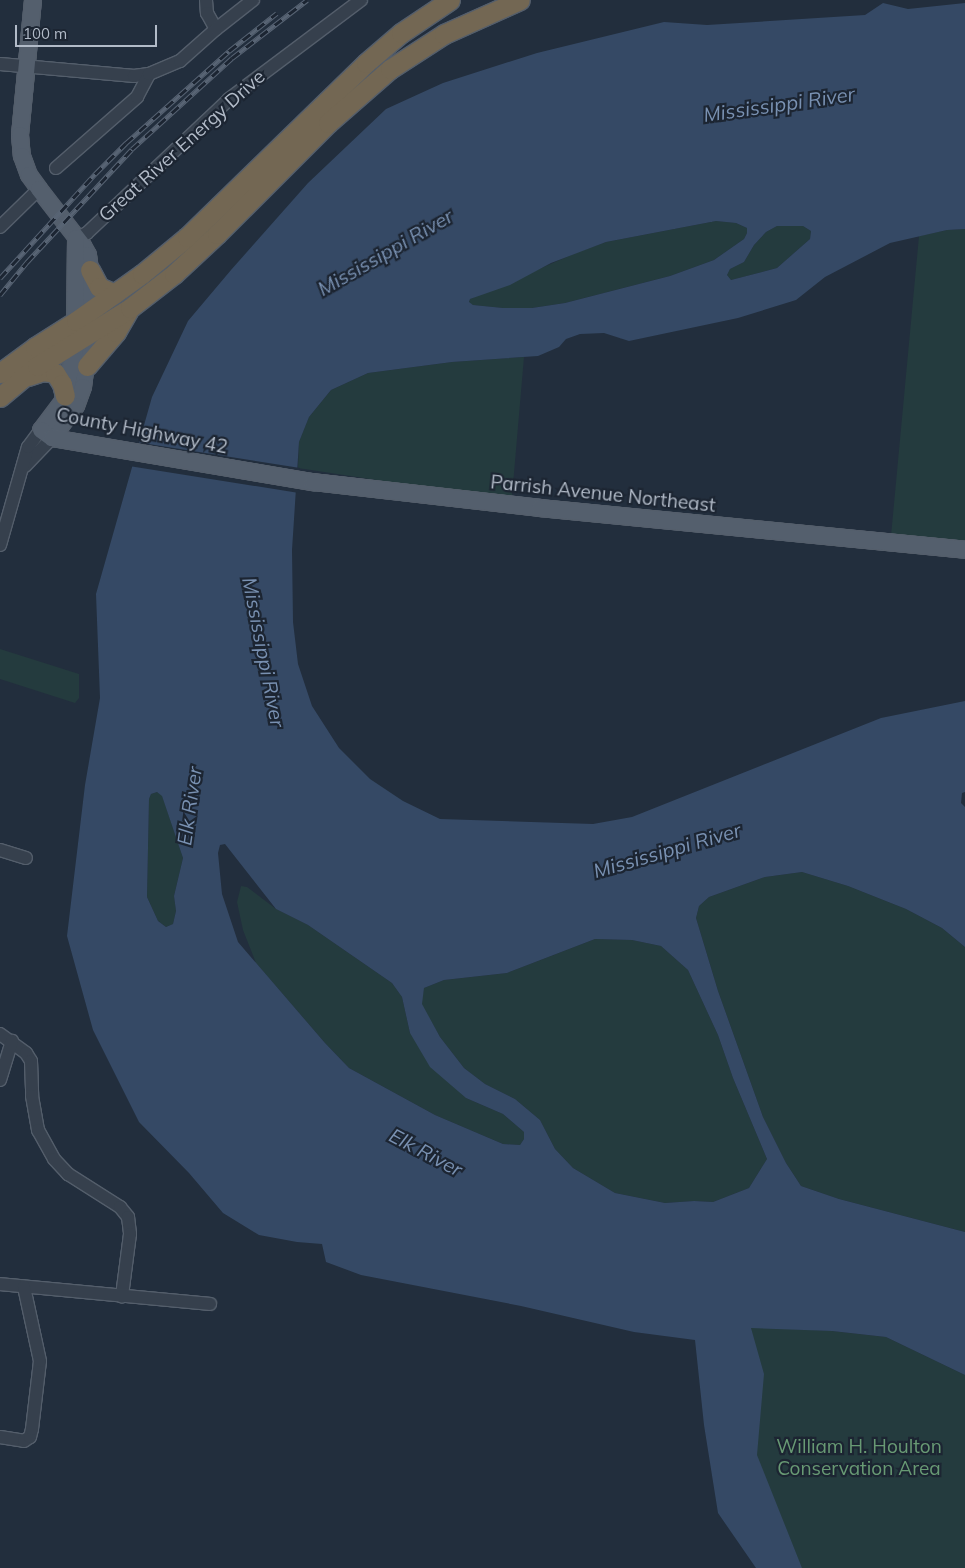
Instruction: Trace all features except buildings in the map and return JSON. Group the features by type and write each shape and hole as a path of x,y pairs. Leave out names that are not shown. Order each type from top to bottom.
{"highway":[{"path":"0,397 83,327 115,294 162,258 217,210 366,63 409,28 450,0"},
{"path":"0,372 34,347 130,308 194,257 328,123 376,80 410,54 444,34 520,0"},
{"path":"90,270 99,287 115,294"},
{"path":"87,366 116,332 130,308"},
{"path":"22,378 43,371 55,373 62,384 65,396"}],"main road":[{"path":"33,0 20,146 29,175 88,255 90,270 83,327 65,396 54,414 46,434"},
{"path":"46,434 70,415 79,400 87,366 74,257 76,238"},
{"path":"70,415 70,428 78,442"},
{"name":"County Highway 42","path":"46,434 78,442 238,469"},
{"name":"Parrish Avenue Northeast","path":"238,469 313,482 540,508 965,550"}],"street":[{"path":"206,0 207,13 216,28"},
{"path":"0,64 26,68 134,76 150,74 180,61 216,28 253,0"},
{"name":"Great River Energy Drive","path":"76,238 87,232 229,99 361,0"},
{"path":"56,168 137,97 150,74"},
{"path":"0,227 39,189"},
{"path":"0,545 28,447 46,434"},
{"path":"0,850 26,858"},
{"path":"0,1034 26,1053 31,1061 32,1096 38,1130 54,1159 68,1174 120,1207 128,1217 130,1234 122,1296"},
{"path":"0,1080 12,1041"},
{"path":"0,1284 210,1304"},
{"path":"0,1437 18,1441 27,1440 32,1429 40,1361 24,1287"}],"green space":[{"path":"716,221 736,223 747,228 744,239 714,260 670,276 565,303 532,308 503,308 469,303 470,299 578,252 606,242"},
{"path":"777,226 803,226 811,231 810,239 777,268 731,280 727,275 730,269 744,262 754,245 766,232"},
{"path":"965,229 965,543 891,536 919,236 947,230"},
{"path":"524,357 512,496 409,485 298,468 299,442 309,417 331,390 368,373 452,362"},
{"path":"0,649 79,674 79,698 75,703 0,679"},
{"path":"157,792 162,795 183,858 174,896 176,911 173,924 166,927 158,921 147,897 149,799 151,794"},
{"path":"802,872 848,886 906,909 942,928 965,947 965,1232 839,1199 801,1186 786,1163 763,1117 718,991 696,918 699,906 709,897 765,877"},
{"path":"241,886 247,887 276,909 308,925 392,983 402,997 410,1033 466,1098 503,1114 524,1132 524,1139 520,1145 503,1144 435,1115 349,1068 256,963 243,930 237,902"},
{"path":"595,939 632,940 661,946 688,970 718,1035 733,1078 767,1159 749,1188 713,1202 665,1203 615,1193 573,1168 555,1149 540,1120 515,1099 485,1084 464,1068 440,1037 421,1004 424,988 444,980 507,973"},
{"name":"William H. Houlton Conservation Area","path":"751,1327 832,1331 886,1337 965,1375 965,1568 789,1568 754,1477"}],"water":[{"path":"883,3 908,9 965,3 965,229 947,230 890,243 825,277 796,300 738,318 629,341 604,333 580,334 566,339 559,347 538,356 452,362 368,373 331,390 309,417 299,442 292,550 293,622 298,664 312,706 339,748 370,779 403,801 440,819 593,824 632,817 881,718 965,701 965,792 962,793 961,803 965,807 965,947 942,928 906,909 848,886 802,872 765,877 709,897 699,906 696,918 718,991 763,1117 786,1163 801,1186 839,1199 965,1232 965,1375 886,1337 832,1331 751,1328 764,1374 757,1455 802,1568 756,1568 718,1513 704,1425 695,1340 634,1332 521,1306 361,1275 326,1262 322,1244 297,1242 259,1235 223,1213 189,1173 139,1122 93,1030 67,936 85,785 100,698 96,594 152,397 188,321 231,270 308,183 386,109 443,83 537,53 664,22 707,25 865,15","holes":["716,221 736,223 747,228 744,239 714,260 670,276 565,303 532,308 503,308 473,305 469,302 470,299 510,285 551,263 606,242","777,226 803,226 811,231 810,239 777,268 731,280 727,275 730,269 744,262 754,245 766,232","157,792 162,796 183,858 174,896 176,911 173,924 166,927 158,921 147,897 149,799 151,794","225,844 276,909 308,925 392,983 402,997 410,1033 430,1067 466,1098 503,1114 524,1132 524,1139 520,1145 503,1144 435,1115 349,1068 238,942 222,894 218,853 220,845","595,939 632,940 661,946 688,970 718,1035 733,1078 767,1159 749,1188 713,1202 665,1203 615,1193 573,1168 555,1149 540,1120 515,1099 485,1084 464,1068 440,1037 422,1004 424,988 444,980 507,973"]}],"pier":[{"path":"136,442 300,468 299,493 129,466"}],"railway":[{"path":"0,295 27,262 132,149 232,58 307,0"},
{"path":"0,278 95,174 126,143 229,51 277,13"}],"water label":[{"name":"Mississippi River","path":"779,104"},
{"name":"Mississippi River","path":"385,252"},
{"name":"Mississippi River","path":"264,652"},
{"name":"Elk River","path":"189,806"},
{"name":"Mississippi River","path":"667,850"},
{"name":"Elk River","path":"426,1152"}]}
